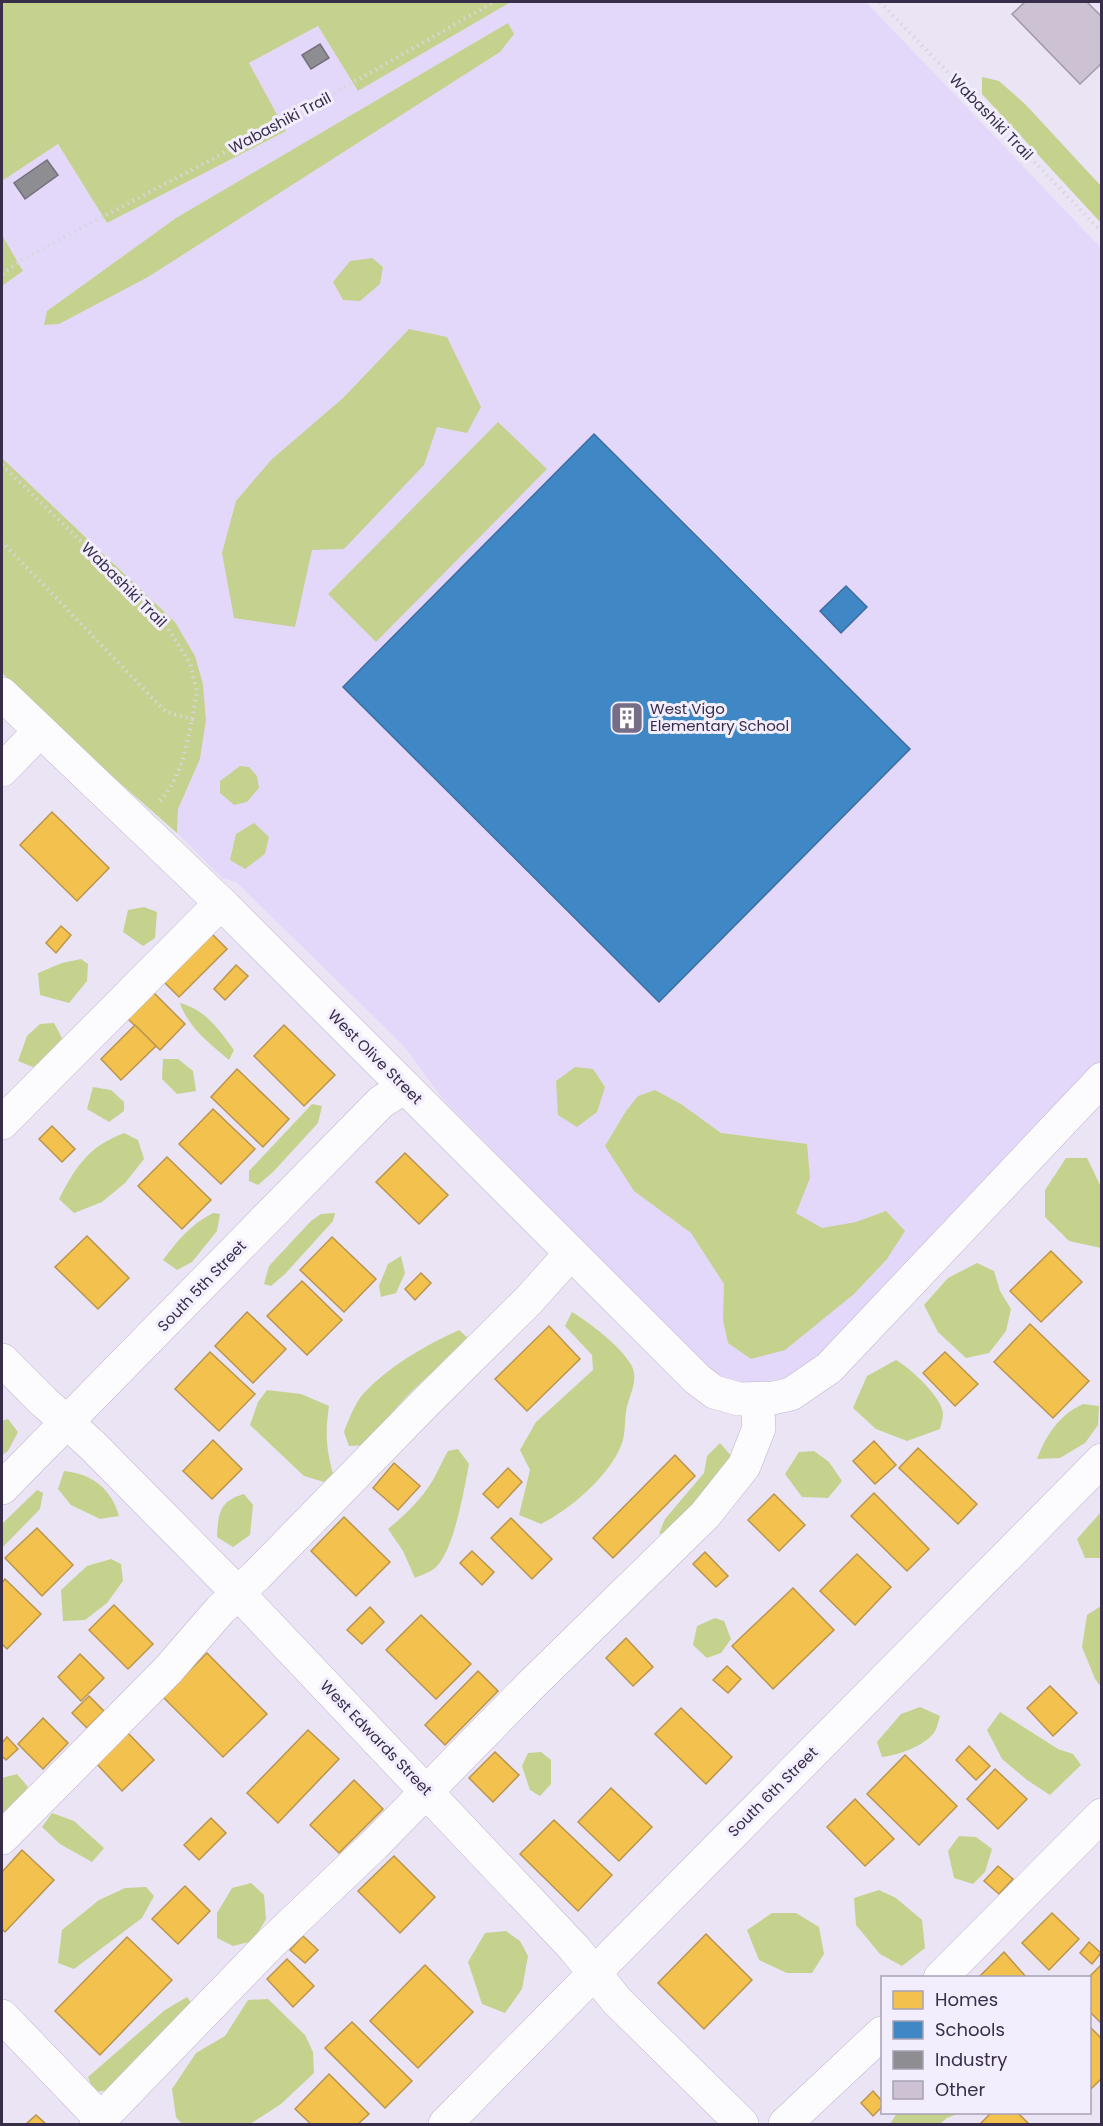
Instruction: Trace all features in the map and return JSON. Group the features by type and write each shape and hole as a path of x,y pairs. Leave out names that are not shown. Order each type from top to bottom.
{"street":[{"name":"West Olive Street","path":"2,693 221,903 697,1378 714,1392 739,1399 773,1398 791,1394 829,1368 1097,1092"},
{"path":"2,770 40,731"},
{"path":"2,1123 221,903"},
{"name":"South 5th Street","path":"2,1488 381,1102 405,1087"},
{"path":"2,1838 168,1670 220,1610 529,1300 571,1253"},
{"name":"West Edwards Street","path":"2,1360 238,1593 574,1948 617,2001 742,2124"},
{"path":"2,2016 98,2122 270,1944 374,1845 705,1515 744,1466 759,1428 757,1399"},
{"name":"South 6th Street","path":"446,2124 1101,1460"},
{"path":"941,1976 1101,1815"},
{"path":"785,2124 881,2034"}],"path":[{"name":"Wabashiki Trail","path":"2,274 23,259 305,110 494,2"},
{"name":"Wabashiki Trail","path":"880,2 1101,232"},
{"name":"Wabashiki Trail","path":"2,465 164,621 190,663 196,692 183,761 169,791 139,825"},
{"path":"2,542 166,712 192,719"}],"shaded area":[{"path":"511,2 866,2 1101,248 1101,1061 824,1356 783,1378 762,1382 743,1382 718,1375 699,1363 442,1098 404,1046 236,882 222,878 177,833 178,809 200,759 206,720 203,684 195,656 175,622 2,458 2,286 23,271 2,235 2,181 58,144 107,223 286,131 249,63 318,26 358,91"}],"green space":[{"path":"2,2 511,2 358,91 318,26 249,63 286,131 107,223 58,144 2,181"},
{"path":"2,2 461,2 436,17 390,31 317,9 271,29 234,59 229,87 216,115 141,141 98,147 72,133 2,150"},
{"path":"508,23 514,34 500,52 148,277 59,324 44,325 47,311 176,218"},
{"path":"982,77 999,81 1025,104 1101,186 1101,223 982,94"},
{"path":"2,235 23,271 2,286"},
{"path":"372,258 383,267 380,284 360,301 343,300 333,282 350,261"},
{"path":"409,329 447,337 481,407 467,433 437,427 424,465 344,549 312,550 295,627 234,618 222,553 236,501 271,460 343,398"},
{"path":"498,422 547,469 376,642 328,594"},
{"path":"2,458 175,622 195,656 203,684 206,720 200,759 178,809 177,833 62,732 2,673"},
{"path":"240,766 249,767 257,776 259,788 247,802 234,805 220,793 220,781"},
{"path":"254,823 269,837 265,854 245,869 230,860 236,834"},
{"path":"144,907 157,912 155,938 143,946 123,932 128,910"},
{"path":"81,959 88,964 87,981 69,1003 40,995 38,973 62,963"},
{"path":"180,1003 197,1010 217,1028 234,1050 229,1060 194,1027"},
{"path":"54,1023 62,1038 51,1055 33,1067 18,1061 27,1036 40,1024"},
{"path":"163,1059 178,1059 193,1071 196,1091 177,1094 162,1079"},
{"path":"575,1067 593,1069 605,1087 597,1112 577,1127 558,1115 556,1081"},
{"path":"93,1087 111,1090 124,1102 124,1111 109,1122 87,1109"},
{"path":"655,1090 681,1104 721,1133 807,1144 810,1178 796,1213 822,1228 856,1222 886,1211 905,1231 887,1259 854,1294 785,1350 751,1359 728,1343 723,1320 724,1284 691,1233 634,1191 605,1146 638,1096"},
{"path":"312,1104 322,1106 318,1123 258,1185 249,1181 249,1171"},
{"path":"124,1133 138,1140 144,1159 125,1183 102,1202 74,1213 59,1199 71,1177 92,1151"},
{"path":"1066,1158 1087,1158 1101,1187 1101,1248 1069,1241 1045,1217 1045,1190"},
{"path":"213,1213 220,1214 217,1231 192,1262 177,1270 163,1260 185,1234 198,1222"},
{"path":"335,1213 333,1221 285,1274 271,1286 264,1284 269,1266 311,1221 321,1214"},
{"path":"401,1256 405,1273 396,1293 381,1297 379,1286 388,1264"},
{"path":"977,1263 994,1271 1000,1291 1011,1309 1006,1331 989,1353 966,1358 938,1332 924,1305 948,1278"},
{"path":"572,1312 619,1349 633,1368 634,1383 627,1408 623,1440 610,1465 577,1500 541,1524 519,1515 530,1470 520,1450 536,1422 593,1370 592,1355 565,1326"},
{"path":"459,1330 472,1342 412,1391 368,1445 349,1446 344,1432 354,1407 363,1394 384,1374 408,1358"},
{"path":"896,1360 917,1376 938,1400 943,1414 940,1429 907,1441 876,1429 853,1408 867,1376"},
{"path":"267,1390 301,1394 329,1406 327,1440 333,1474 324,1482 304,1476 250,1425 258,1402"},
{"path":"1083,1404 1099,1406 1098,1425 1085,1443 1060,1458 1037,1459 1054,1427 1067,1414"},
{"path":"8,1419 18,1432 8,1451 2,1455 2,1421"},
{"path":"720,1443 733,1458 672,1531 659,1534 665,1519 704,1473 707,1456"},
{"path":"458,1449 469,1464 453,1534 436,1567 415,1578 403,1551 388,1529 407,1513 423,1494 448,1451"},
{"path":"814,1451 829,1462 842,1481 828,1498 802,1497 785,1474 799,1452"},
{"path":"64,1471 84,1476 99,1484 116,1506 119,1516 100,1519 71,1505 58,1489"},
{"path":"37,1490 43,1493 40,1509 2,1548 2,1524"},
{"path":"244,1494 253,1505 250,1535 233,1547 217,1537 219,1515 229,1500"},
{"path":"1101,1512 1101,1558 1085,1558 1077,1539"},
{"path":"111,1559 121,1564 123,1581 107,1603 85,1620 63,1621 61,1590 87,1566"},
{"path":"1101,1606 1101,1687 1095,1679 1082,1647 1087,1615"},
{"path":"715,1618 724,1621 731,1639 721,1653 707,1658 693,1645 697,1626"},
{"path":"920,1707 940,1716 934,1732 928,1739 916,1746 882,1757 877,1742 901,1714"},
{"path":"1000,1712 1058,1749 1073,1754 1081,1765 1050,1795 1002,1759 987,1730"},
{"path":"541,1752 551,1760 551,1784 540,1796 530,1790 522,1766 528,1753"},
{"path":"17,1774 28,1787 15,1814 2,1827 2,1778"},
{"path":"52,1813 74,1821 104,1848 92,1862 60,1844 42,1827"},
{"path":"959,1836 976,1837 992,1849 985,1872 973,1884 954,1878 948,1851"},
{"path":"251,1883 264,1895 266,1919 253,1941 233,1946 217,1938 217,1913 232,1888"},
{"path":"146,1887 154,1896 142,1918 74,1969 58,1963 62,1930 99,1900 125,1888"},
{"path":"879,1890 896,1898 922,1920 925,1948 902,1966 880,1954 856,1925 854,1898"},
{"path":"772,1913 796,1913 819,1927 824,1954 812,1973 787,1973 759,1960 747,1930"},
{"path":"506,1931 520,1941 528,1956 522,1989 505,2013 482,2004 468,1962 485,1933"},
{"path":"187,1997 193,2006 111,2090 94,2092 88,2077 165,2010"},
{"path":"268,1999 305,2035 313,2052 314,2073 281,2104 250,2124 182,2124 176,2117 172,2089 196,2053 225,2036 248,2000"},
{"path":"896,2114 957,2114 940,2124 890,2124"}],"building: Homes":[{"path":"52,812 109,868 77,901 20,845"},
{"path":"61,926 71,935 56,953 46,943"},
{"path":"208,930 227,949 179,997 160,978"},
{"path":"236,965 248,976 225,1000 214,989"},
{"path":"153,992 185,1024 160,1050 127,1018"},
{"path":"135,1025 156,1046 121,1080 101,1059"},
{"path":"284,1025 335,1075 304,1106 254,1056"},
{"path":"237,1069 289,1119 263,1147 211,1097"},
{"path":"213,1109 255,1149 221,1184 179,1144"},
{"path":"52,1126 75,1149 62,1162 39,1139"},
{"path":"405,1153 448,1195 419,1224 376,1182"},
{"path":"167,1157 211,1200 182,1229 138,1186"},
{"path":"87,1236 129,1278 98,1309 55,1267"},
{"path":"332,1237 376,1279 344,1312 300,1270"},
{"path":"1051,1251 1082,1282 1041,1322 1010,1291"},
{"path":"421,1273 431,1283 415,1300 405,1289"},
{"path":"302,1281 342,1320 307,1355 267,1316"},
{"path":"247,1312 286,1349 253,1383 215,1346"},
{"path":"1030,1324 1089,1381 1053,1418 994,1362"},
{"path":"549,1326 580,1359 527,1411 495,1379"},
{"path":"210,1352 255,1394 219,1431 175,1389"},
{"path":"945,1352 978,1384 955,1406 923,1373"},
{"path":"213,1440 242,1469 212,1499 183,1471"},
{"path":"874,1441 896,1465 875,1484 853,1461"},
{"path":"918,1448 977,1504 958,1524 899,1468"},
{"path":"675,1455 695,1476 613,1558 593,1538"},
{"path":"394,1463 420,1486 398,1510 373,1488"},
{"path":"508,1468 522,1482 498,1508 483,1494"},
{"path":"874,1493 929,1549 907,1571 851,1516"},
{"path":"774,1494 805,1525 779,1551 748,1520"},
{"path":"344,1517 390,1562 356,1596 311,1551"},
{"path":"511,1518 552,1559 532,1579 491,1538"},
{"path":"37,1528 73,1565 42,1596 5,1558"},
{"path":"472,1551 494,1572 482,1585 460,1563"},
{"path":"705,1552 728,1576 716,1587 693,1564"},
{"path":"857,1554 891,1587 855,1625 820,1591"},
{"path":"5,1579 41,1614 7,1649 2,1644 2,1583"},
{"path":"793,1588 834,1630 773,1689 732,1646"},
{"path":"114,1605 153,1644 128,1669 89,1630"},
{"path":"370,1607 384,1622 362,1644 347,1630"},
{"path":"421,1615 471,1664 436,1699 386,1650"},
{"path":"626,1638 653,1667 633,1686 606,1658"},
{"path":"207,1653 267,1714 223,1757 163,1697"},
{"path":"80,1654 104,1678 81,1701 58,1677"},
{"path":"727,1666 741,1679 728,1693 713,1680"},
{"path":"478,1671 498,1691 445,1745 425,1725"},
{"path":"1050,1686 1077,1713 1053,1736 1027,1708"},
{"path":"89,1696 104,1711 87,1728 72,1713"},
{"path":"681,1708 732,1757 706,1784 655,1734"},
{"path":"43,1718 68,1743 43,1769 18,1744"},
{"path":"308,1730 339,1759 278,1823 247,1793"},
{"path":"126,1731 154,1760 122,1791 95,1762"},
{"path":"7,1737 18,1749 6,1760 2,1756 2,1743"},
{"path":"969,1746 990,1766 976,1780 956,1760"},
{"path":"495,1752 519,1775 493,1802 469,1778"},
{"path":"905,1755 957,1806 919,1845 867,1794"},
{"path":"995,1769 1027,1799 998,1829 967,1799"},
{"path":"354,1780 383,1809 339,1853 310,1825"},
{"path":"611,1788 652,1827 619,1861 578,1822"},
{"path":"855,1799 894,1839 865,1866 827,1827"},
{"path":"211,1818 226,1833 199,1860 184,1845"},
{"path":"554,1820 612,1875 578,1911 520,1854"},
{"path":"22,1850 54,1880 5,1932 2,1929 2,1872"},
{"path":"394,1856 435,1897 400,1933 358,1891"},
{"path":"998,1866 1013,1879 999,1894 984,1881"},
{"path":"185,1886 210,1911 178,1944 152,1919"},
{"path":"1052,1913 1079,1939 1049,1970 1022,1943"},
{"path":"706,1934 752,1980 704,2029 658,1983"},
{"path":"303,1936 318,1950 305,1963 290,1950"},
{"path":"127,1937 172,1980 100,2055 55,2011"},
{"path":"1089,1942 1101,1953 1092,1964 1080,1953"},
{"path":"1004,1952 1025,1976 980,1976"},
{"path":"287,1959 314,1986 293,2007 267,1979"},
{"path":"1102,1964 1102,2024 1091,2013 1090,1976"},
{"path":"425,1965 473,2012 418,2068 370,2021"},
{"path":"352,2022 412,2081 385,2108 325,2048"},
{"path":"1091,2028 1102,2039 1102,2078 1091,2089"},
{"path":"329,2074 369,2114 358,2124 311,2124 295,2109"},
{"path":"873,2091 881,2100 881,2108 873,2116 861,2103"},
{"path":"990,2114 1019,2114 1029,2124 980,2124"},
{"path":"36,2115 46,2124 26,2124"}],"building: Schools":[{"name":"West Vigo Elementary School","path":"594,434 910,749 659,1002 343,687"},
{"path":"846,586 867,607 841,633 820,611"}],"building: Industry":[{"path":"320,44 329,58 311,69 302,55"},
{"path":"47,160 58,175 25,199 14,183"}],"building: Other":[{"path":"1025,2 1087,2 1102,17 1102,63 1080,84 1012,14"}],"place":[{"name":"West Vigo Elementary School","path":"627,718"}]}
